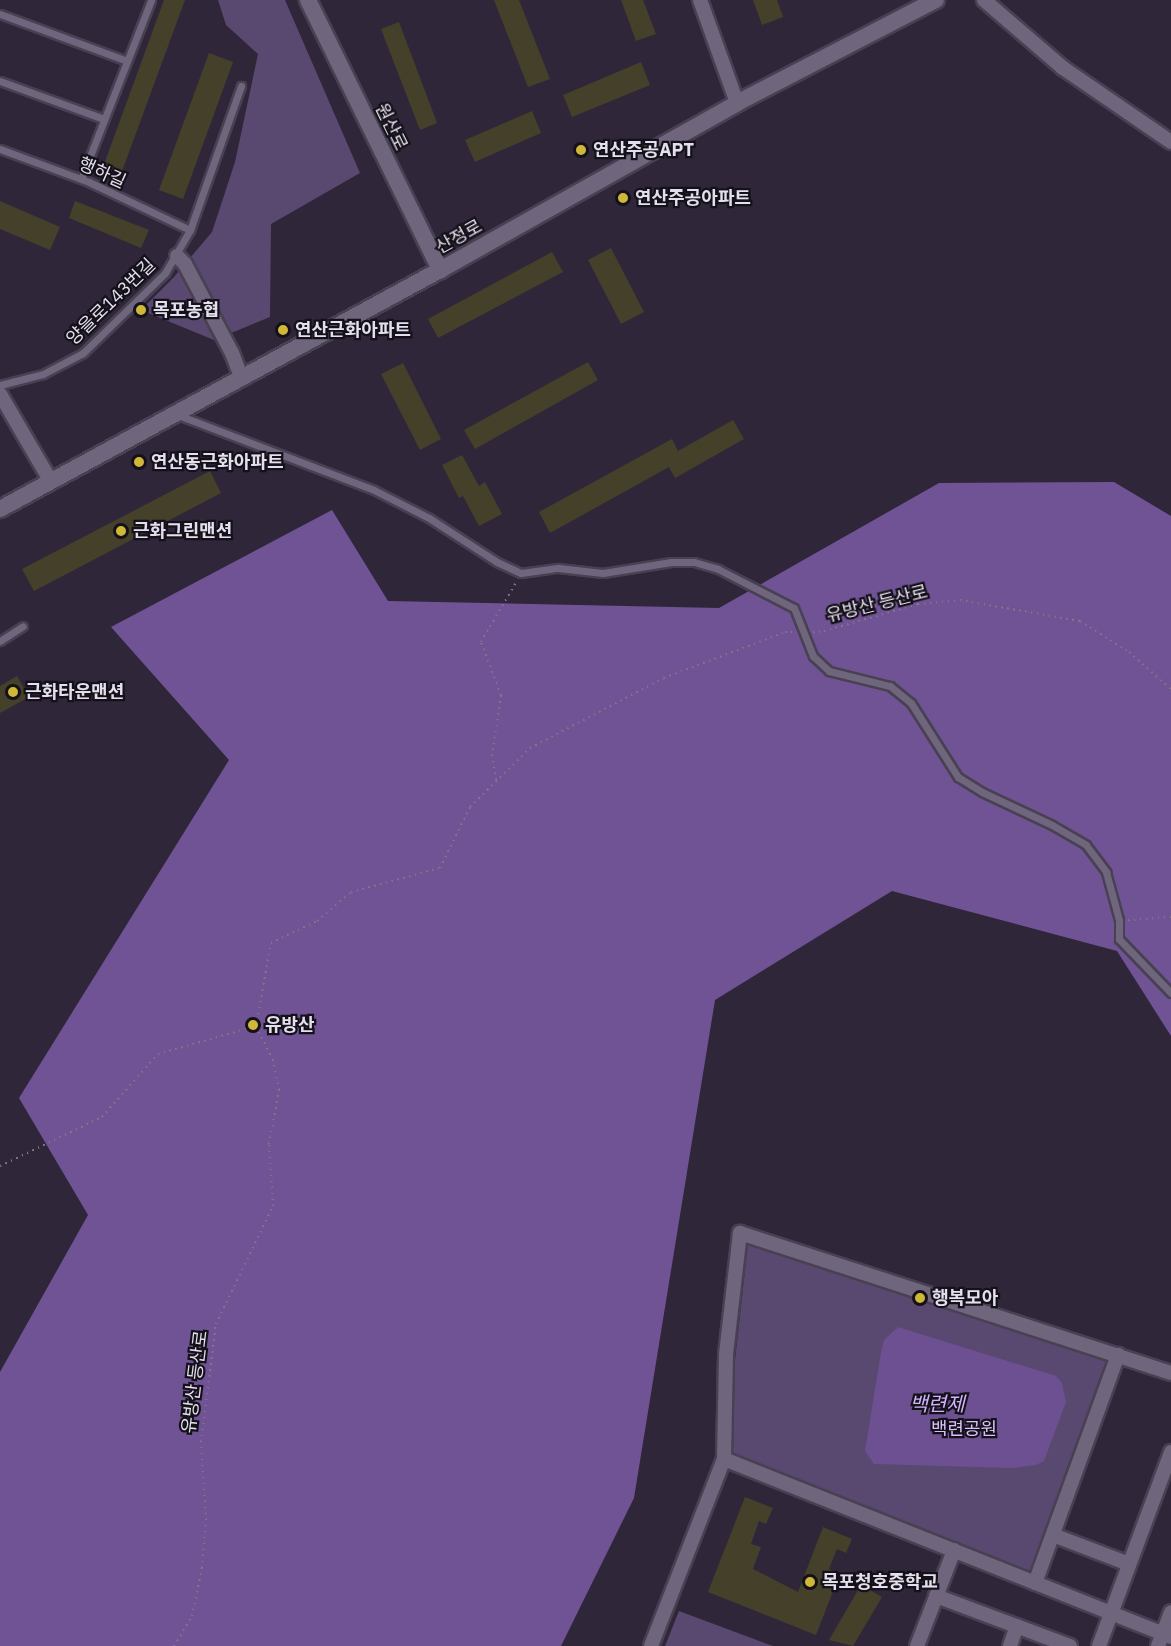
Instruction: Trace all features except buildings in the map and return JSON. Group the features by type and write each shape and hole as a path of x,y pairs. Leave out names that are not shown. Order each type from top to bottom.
{"street":[{"name":"원산로","path":"308,0 440,270"},
{"path":"700,0 737,103"},
{"name":"산정로","path":"0,509 440,270 737,103 936,0"},
{"path":"984,0 1063,68 1171,142"},
{"path":"177,256 185,264 232,353 241,377"},
{"path":"0,394 50,480"},
{"path":"651,1646 724,1459 726,1354 740,1233 1171,1372"},
{"path":"1035,1583 1118,1355"},
{"path":"1099,1646 1171,1452"},
{"path":"724,1459 1167,1635"},
{"path":"1053,1535 1129,1564"},
{"path":"917,1646 954,1550"},
{"path":"936,1596 1070,1646"},
{"path":"1158,1646 1167,1635 1171,1612"},
{"path":"1010,1646 1017,1626"}],"lane":[{"path":"81,179 148,1"},
{"path":"0,14 127,61"},
{"path":"0,81 104,119"},
{"name":"양을로143번길","path":"0,385 43,374 83,353 144,296 177,256 190,231 241,86"},
{"name":"행하길","path":"0,148 81,179 190,231"},
{"path":"173,414 374,490 429,518 497,562 521,573 558,568 603,573 671,562 694,562 718,569 794,608 813,656 830,671 890,686 911,703 958,777 982,792 1052,825 1086,845 1106,872 1119,920 1119,939 1171,993"},
{"path":"0,641 23,626"}],"path":[{"path":"496,780 492,756 501,695 481,642 521,573"},
{"name":"유방산 등산로","path":"174,1646 192,1616 201,1568 206,1520 201,1442 216,1324 273,1206 270,1144 279,1090 273,1060 256,1026 271,943 317,921 351,892 440,868 470,807 530,748 664,678 785,632 824,631 918,604 960,600 1080,621 1129,652 1171,689"},
{"path":"1119,920 1171,917"},
{"path":"0,1166 102,1117 158,1054 256,1026"}],"green space":[{"path":"218,0 285,0 360,173 271,224 270,317 214,340 141,310 174,277 212,232 235,162 258,54 226,25"},
{"name":"백련공원","path":"748,1243 1108,1361 1032,1574 725,1450"},
{"path":"679,1611 773,1646 665,1646"}],"shaded area":[{"path":"1114,482 1171,516 1171,1036 1117,951 892,891 715,1000 634,1498 561,1646 0,1646 0,1372 88,1215 19,1098 229,760 111,627 332,510 388,601 719,608 939,483"}],"water":[{"name":"백련제","path":"898,1327 1056,1376 1062,1383 1066,1402 1044,1461 1036,1465 1011,1468 874,1464 865,1451 881,1352 884,1340"}],"place":[{"name":"연산주공APT","path":"581,150"},
{"name":"연산주공아파트","path":"623,198"},
{"name":"목포농협","path":"141,310"},
{"name":"연산근화아파트","path":"283,330"},
{"name":"연산동근화아파트","path":"139,462"},
{"name":"근화그린맨션","path":"121,531"},
{"name":"근화타운맨션","path":"13,692"},
{"name":"유방산","path":"253,1025"},
{"name":"행복모아","path":"920,1298"},
{"name":"목포청호중학교","path":"810,1582"}]}
